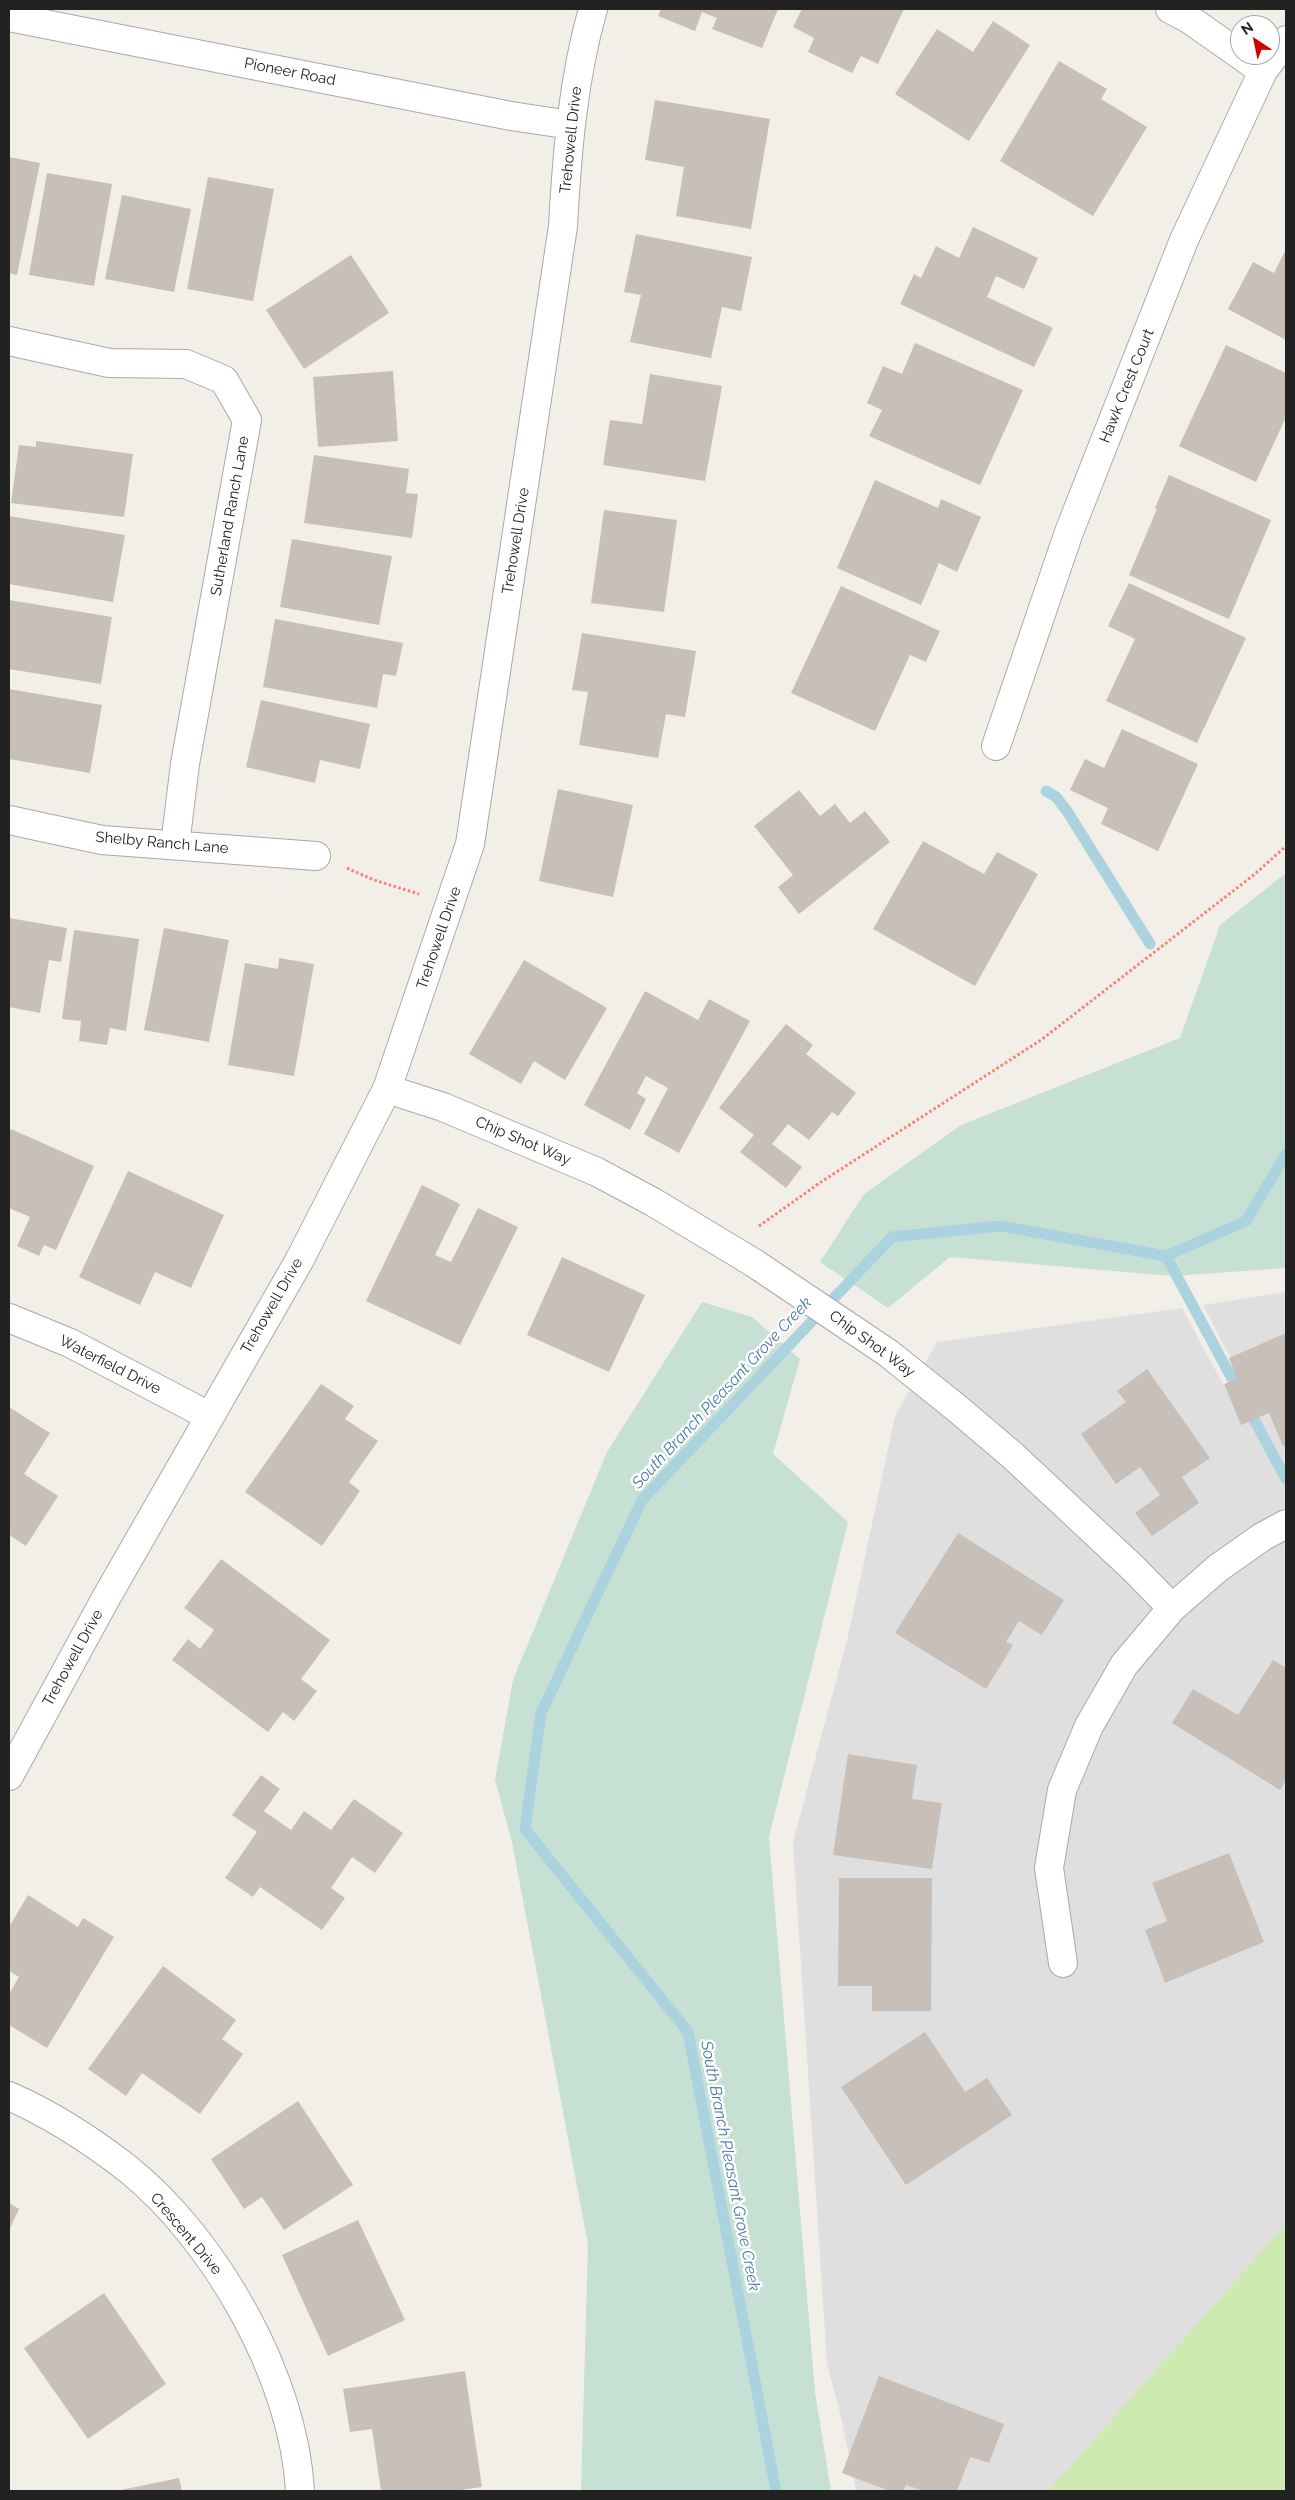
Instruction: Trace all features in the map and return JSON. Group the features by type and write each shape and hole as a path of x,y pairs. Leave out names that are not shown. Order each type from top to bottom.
{"street":[{"name":"Trehowell Drive","path":"9,1776 209,1416 299,1260 387,1090 470,844 562,236 571,125 583,44 593,9"},
{"path":"1170,9 1189,19 1263,71"},
{"name":"Pioneer Road","path":"9,17 511,116 571,125"},
{"name":"Hawk Crest Court","path":"996,746 1069,532 1184,240 1263,71 1286,40"},
{"name":"Sutherland Ranch Lane","path":"9,341 109,363 186,364 224,380 247,420 185,764 175,845"},
{"name":"Shelby Ranch Lane","path":"9,820 102,840 316,856"},
{"name":"Chip Shot Way","path":"387,1090 443,1107 597,1172 653,1202 754,1263 888,1353 1012,1455 1133,1568 1172,1608"},
{"name":"Waterfield Drive","path":"9,1318 70,1343 209,1416"},
{"path":"1063,1962 1049,1868 1062,1790 1089,1726 1124,1665 1172,1608 1218,1568 1262,1537 1286,1524"},
{"name":"Crescent Drive","path":"9,2096 71,2130 128,2170 171,2212 216,2267 256,2334 278,2390 298,2459 300,2491"}],"path":[{"path":"728,1249 821,1182 1041,1040 1255,874 1286,846"},
{"path":"316,856 374,880 449,906"}],"shaded area":[{"path":"1286,1292 1286,2231 1054,2491 856,2491 841,2417 827,2364 793,1842 848,1636 895,1416 937,1342 1182,1308 1242,1419 1253,1401 1203,1305"}],"green space":[{"path":"1286,873 1286,1268 1173,1276 950,1257 888,1308 820,1262 864,1194 961,1125 1180,1038 1220,925"},
{"path":"702,1302 752,1317 800,1359 773,1454 848,1522 769,1837 815,2392 831,2491 581,2491 588,2244 512,1842 495,1780 513,1680 607,1452"},
{"path":"1286,2224 1286,2491 1048,2491"}],"building":[{"path":"661,9 778,9 762,48 712,29 717,18 702,12 695,31 658,16"},
{"path":"802,9 904,9 878,64 861,56 852,73 808,52 814,38 793,27"},
{"path":"993,21 1030,45 969,141 895,94 937,29 973,52"},
{"path":"1059,61 1107,89 1101,99 1147,127 1093,216 1000,161"},
{"path":"655,100 770,119 751,229 676,216 684,167 645,160"},
{"path":"9,157 40,163 17,275 9,273"},
{"path":"47,173 112,184 94,286 29,275"},
{"path":"208,177 274,189 253,301 187,289"},
{"path":"122,195 191,209 174,292 105,279"},
{"path":"973,227 1038,258 1024,289 996,276 987,297 1053,328 1034,367 900,304 914,274 921,278 936,246 959,258"},
{"path":"636,234 752,257 741,311 722,307 711,358 630,342 641,295 624,292"},
{"path":"1286,249 1286,340 1228,309 1253,262 1274,273"},
{"path":"351,255 389,313 304,369 266,310"},
{"path":"915,343 1023,390 980,485 869,436 882,410 867,403 883,366 902,374"},
{"path":"1226,345 1286,373 1286,417 1256,482 1179,446"},
{"path":"393,371 398,441 318,447 313,377"},
{"path":"650,374 722,386 705,481 603,465 610,420 642,424"},
{"path":"36,441 133,454 124,517 11,503 19,445 36,447"},
{"path":"314,455 409,469 406,493 418,494 412,538 304,523"},
{"path":"1169,475 1271,520 1229,619 1129,575"},
{"path":"875,480 938,508 941,499 981,517 957,572 939,563 921,605 837,568"},
{"path":"604,510 677,520 664,612 591,603"},
{"path":"9,516 125,535 113,602 9,584"},
{"path":"292,539 392,556 379,625 280,607"},
{"path":"1129,583 1246,638 1197,743 1106,701 1135,639 1108,626"},
{"path":"841,586 940,631 926,662 910,655 875,731 791,693"},
{"path":"9,600 112,617 101,684 9,669"},
{"path":"275,619 403,643 396,676 383,674 377,708 263,687"},
{"path":"582,633 696,651 685,717 666,714 658,758 579,745 588,692 572,690"},
{"path":"9,689 102,705 90,773 9,759"},
{"path":"261,700 370,724 360,769 320,760 315,783 246,767"},
{"path":"1122,729 1198,764 1158,851 1101,824 1108,808 1070,790 1085,759 1104,768"},
{"path":"558,789 633,805 613,897 539,881"},
{"path":"799,790 820,816 835,804 850,823 865,811 890,842 799,914 778,887 793,875 754,826"},
{"path":"923,841 984,874 997,852 1038,874 975,986 873,929"},
{"path":"9,918 67,928 61,962 49,960 40,1013 9,1007"},
{"path":"164,928 229,940 209,1042 144,1030"},
{"path":"74,930 139,939 126,1031 110,1028 107,1045 79,1041 81,1021 62,1019"},
{"path":"279,958 314,964 294,1076 228,1065 245,963 278,969"},
{"path":"524,960 607,1008 565,1080 534,1061 521,1084 469,1054"},
{"path":"645,991 698,1020 709,999 750,1021 679,1153 644,1134 668,1088 646,1076 637,1093 646,1099 630,1130 584,1105"},
{"path":"786,1024 813,1045 806,1054 856,1093 838,1116 832,1112 809,1140 788,1124 772,1144 802,1167 786,1188 740,1152 754,1135 719,1108"},
{"path":"11,1129 94,1166 56,1250 44,1245 39,1256 17,1246 30,1217 9,1208 9,1133"},
{"path":"128,1171 224,1215 191,1288 155,1272 140,1305 79,1277"},
{"path":"422,1185 460,1204 435,1255 451,1262 478,1208 518,1227 460,1345 366,1301"},
{"path":"562,1257 645,1295 609,1372 527,1335"},
{"path":"1286,1333 1286,1445 1283,1446 1269,1413 1241,1425 1224,1384 1237,1379 1229,1358"},
{"path":"1147,1369 1210,1458 1182,1477 1199,1503 1152,1536 1135,1513 1160,1495 1140,1467 1116,1484 1081,1434 1126,1402 1117,1391"},
{"path":"321,1384 354,1406 345,1419 378,1441 349,1482 360,1491 322,1546 245,1492"},
{"path":"9,1407 50,1433 24,1474 58,1496 26,1546 9,1535"},
{"path":"958,1533 1064,1600 1042,1635 1019,1621 1006,1642 1013,1645 986,1689 895,1633"},
{"path":"221,1559 330,1640 301,1679 317,1691 294,1721 283,1712 268,1732 172,1660 188,1639 200,1649 214,1630 184,1608"},
{"path":"1273,1660 1286,1668 1286,1780 1280,1790 1172,1723 1193,1689 1238,1715"},
{"path":"848,1754 917,1765 912,1799 942,1803 932,1869 833,1855"},
{"path":"261,1775 280,1789 264,1811 291,1830 304,1811 331,1830 354,1799 403,1833 375,1873 352,1857 331,1888 345,1898 322,1930 260,1887 253,1897 225,1878 257,1832 232,1815"},
{"path":"1229,1853 1264,1942 1165,1983 1145,1930 1167,1921 1152,1883"},
{"path":"839,1878 932,1878 931,2011 872,2011 872,1986 838,1986"},
{"path":"28,1895 78,1927 83,1918 114,1937 47,2048 9,2025 9,1994 19,1977 9,1971 9,1927"},
{"path":"163,1966 236,2020 222,2039 243,2054 200,2114 142,2073 126,2096 88,2069"},
{"path":"925,2032 965,2092 987,2078 1012,2115 906,2185 841,2087"},
{"path":"298,2101 353,2185 284,2230 262,2197 244,2209 211,2159"},
{"path":"9,2203 19,2209 9,2230"},
{"path":"358,2220 405,2320 328,2356 282,2255"},
{"path":"104,2293 166,2384 88,2439 24,2348"},
{"path":"465,2371 482,2487 454,2491 381,2491 372,2429 350,2432 343,2389"},
{"path":"879,2376 1004,2424 989,2463 970,2457 957,2491 924,2491 906,2485 903,2491 890,2491 842,2473"},
{"path":"179,2478 182,2491 121,2491 121,2490"}],"waterway":[{"path":"1046,791 1056,797 1067,811 1150,944"},
{"name":"South Branch Pleasant Grove Creek","path":"776,2491 688,2032 525,1829 541,1713 642,1500 892,1237 1001,1226 1166,1256 1246,1221 1286,1154"},
{"path":"1166,1256 1286,1479"}]}
